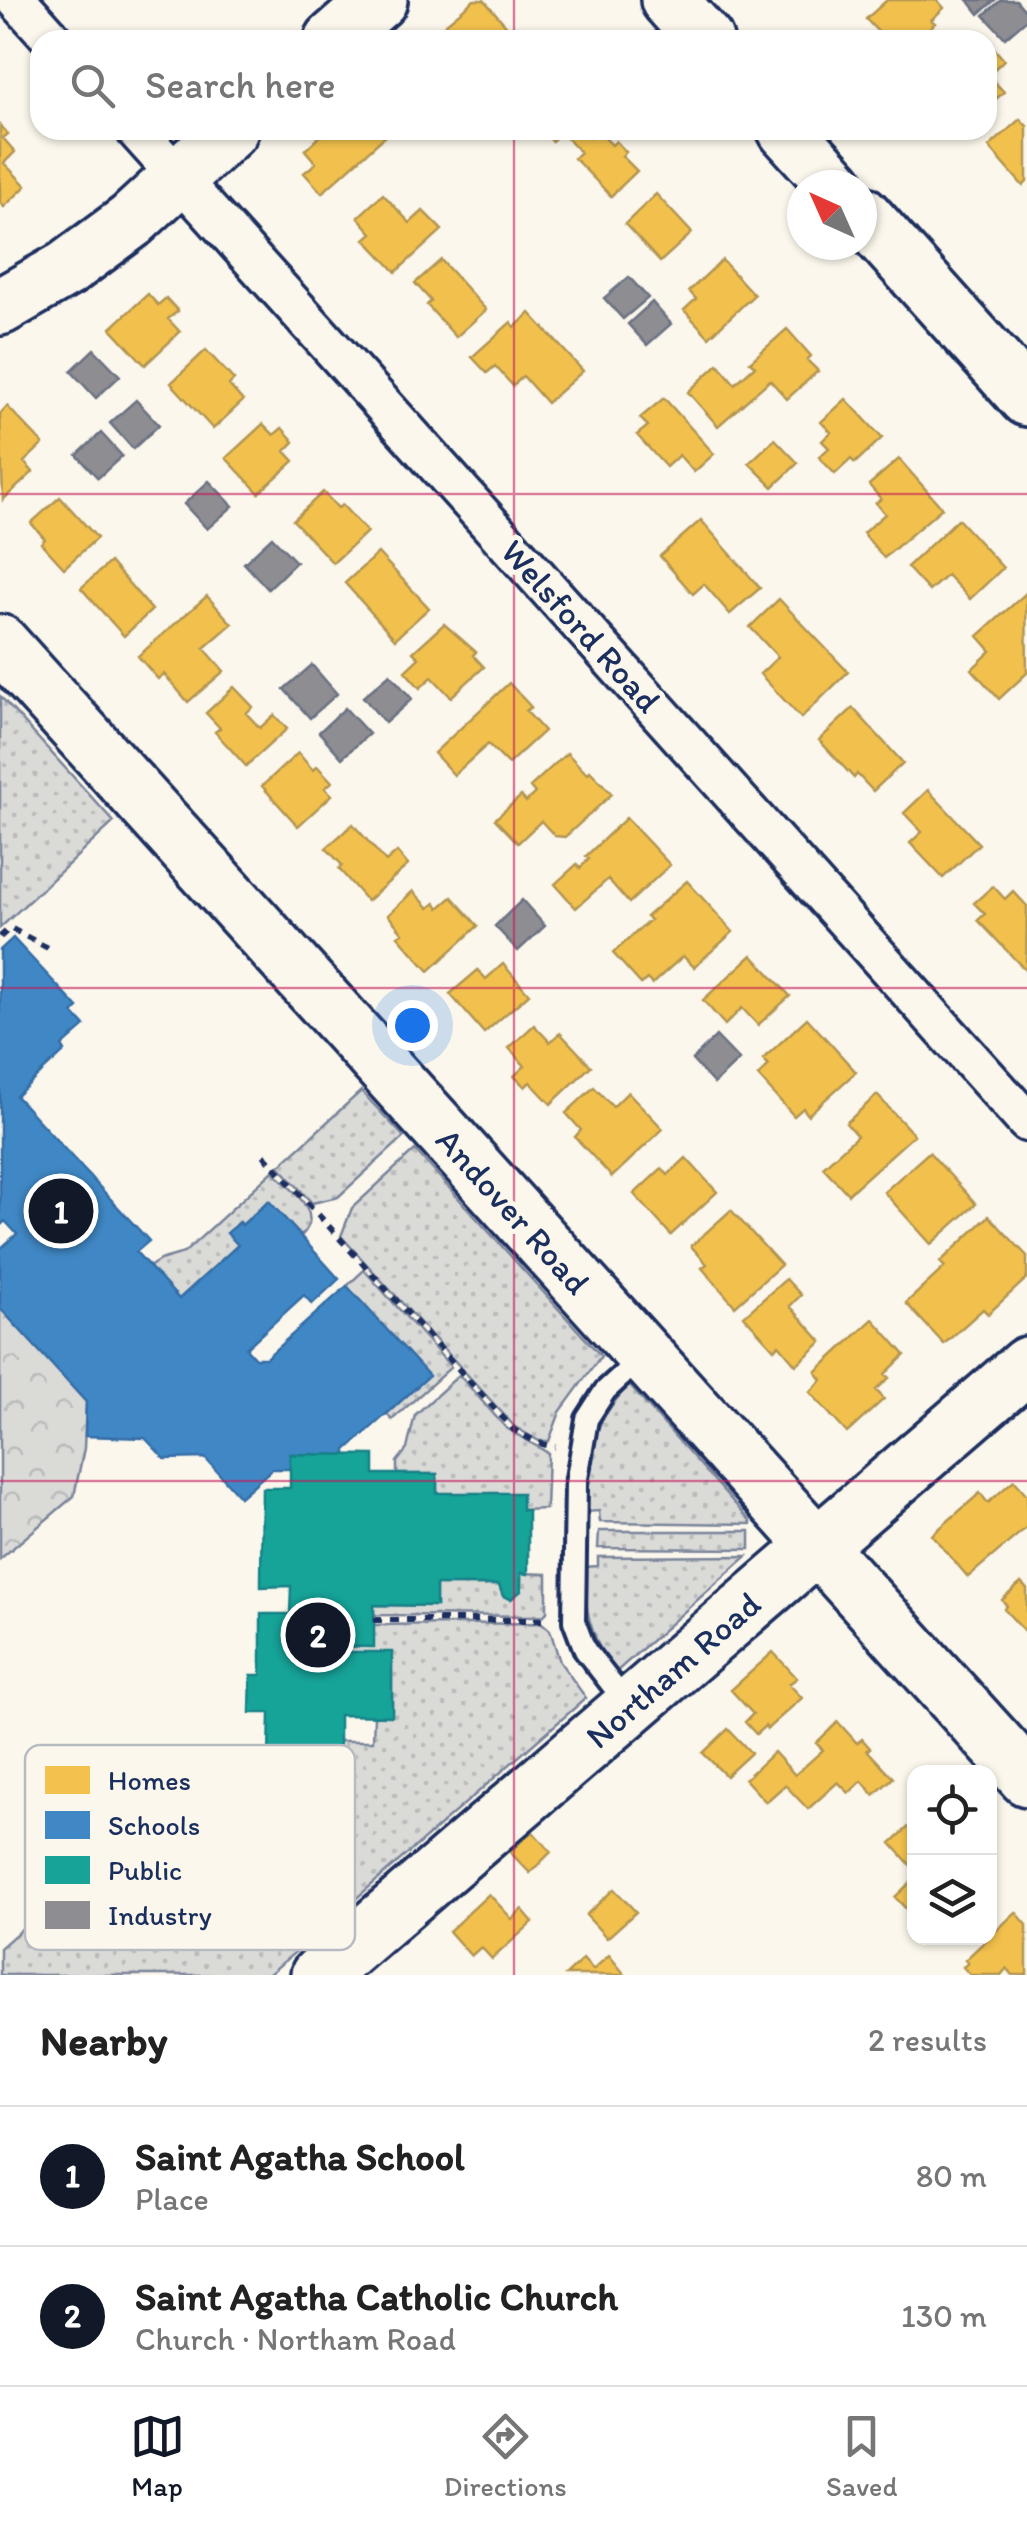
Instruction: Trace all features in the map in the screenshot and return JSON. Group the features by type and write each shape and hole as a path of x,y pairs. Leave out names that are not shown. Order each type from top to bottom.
{"street":[{"path":"17,0 44,30"},
{"path":"344,30 379,0"},
{"path":"669,0 696,30"},
{"name":"Welsford Road","path":"145,140 1027,1122"},
{"path":"0,307 66,269 131,222 219,140"},
{"path":"795,140 822,170"},
{"path":"877,231 1027,398"},
{"name":"Andover Road","path":"0,644 1027,1778"},
{"name":"Northam Road","path":"341,1968 630,1708 1027,1365"}],"lane":[{"path":"630,1708 584,1650 574,1621 576,1484 586,1419 605,1391 644,1356"}],"path":[{"path":"0,937 10,928 50,950"},
{"path":"264,1155 514,1430 538,1444 555,1447"},
{"path":"374,1620 550,1620"}],"green space":[{"path":"0,696 114,822 0,928"},
{"path":"361,1091 404,1137 338,1197 312,1203 279,1166"},
{"path":"415,1150 601,1356 560,1412 549,1441 539,1441 515,1427 341,1236 352,1208"},
{"path":"273,1171 308,1210 308,1227 301,1236 268,1201 228,1233 238,1245 179,1299 149,1267 184,1253"},
{"path":"364,1270 451,1367 392,1420 387,1414 428,1376 347,1286"},
{"path":"0,1308 86,1402 84,1448 74,1496 0,1559"},
{"path":"459,1375 506,1428 548,1453 546,1509 522,1510 521,1494 437,1493 437,1474 397,1474 397,1462 407,1449 415,1415"},
{"path":"629,1385 751,1524 600,1522 599,1511 586,1512 593,1443 606,1415"},
{"path":"599,1531 750,1531 750,1549 598,1548"},
{"path":"747,1556 616,1672 612,1668 590,1620 585,1567 598,1566 598,1557"},
{"path":"521,1573 547,1574 547,1612 543,1616 374,1615 374,1605 436,1606 436,1585 499,1585 503,1596 511,1599 521,1591"},
{"path":"542,1623 550,1630 560,1662 586,1698 355,1899 355,1745 339,1745 339,1741 373,1741 374,1716 392,1715 392,1653 317,1652 317,1646 374,1625"},
{"path":"25,1926 25,1950 298,1950 268,1975 0,1975 0,1948"}],"building: Homes":[{"path":"474,0 484,0 510,30 450,30 445,24"},
{"path":"887,0 937,0 944,8 931,20 935,23 928,30 876,30 866,19"},
{"path":"1020,119 1027,126 1027,182 1023,186 989,147"},
{"path":"0,125 8,134 3,138 15,152 4,163 26,186 4,207 0,203"},
{"path":"316,140 381,140 322,193 304,173 316,163 305,150"},
{"path":"569,140 607,140 612,145 616,141 626,152 622,156 637,171 611,196 574,158 580,152"},
{"path":"383,194 410,223 423,211 442,230 396,272 365,239 372,233 358,217"},
{"path":"656,194 692,233 660,262 625,224"},
{"path":"441,260 486,310 456,337 427,305 431,301 415,283"},
{"path":"722,260 754,295 709,337 684,310 696,299 689,291"},
{"path":"148,294 158,305 166,298 178,311 168,319 180,332 145,365 111,328"},
{"path":"530,313 583,371 547,403 523,376 513,386 495,366 487,373 472,357 511,322 515,327"},
{"path":"787,329 811,356 807,360 818,371 787,399 770,380 718,426 688,392 718,364 735,384 755,366 750,362"},
{"path":"206,350 234,380 229,385 243,401 213,429 171,383"},
{"path":"664,398 714,454 694,472 679,455 666,467 637,435 648,426 640,418"},
{"path":"846,399 882,438 855,463 851,459 835,474 819,457 829,448 822,441 831,432 821,422"},
{"path":"7,406 43,444 24,462 33,472 3,500 0,414"},
{"path":"263,424 274,435 282,428 291,438 294,442 285,451 294,461 259,493 226,458"},
{"path":"775,439 798,463 773,487 749,463"},
{"path":"899,459 942,508 884,558 863,533 885,514 876,503 881,499 869,485"},
{"path":"323,492 338,508 342,505 367,532 333,563 293,520"},
{"path":"60,497 97,538 64,568 41,543 45,539 31,523"},
{"path":"958,519 1003,568 970,599 947,575 929,591 907,567"},
{"path":"701,520 760,588 730,614 704,584 693,594 660,556"},
{"path":"378,553 429,608 395,639 345,583"},
{"path":"110,562 152,610 124,636 81,588"},
{"path":"1026,593 1027,673 999,699 972,669 991,651 978,636"},
{"path":"207,596 232,624 204,648 224,671 188,702 164,674 158,679 138,656"},
{"path":"779,599 848,672 801,718 760,674 778,657 750,627"},
{"path":"444,624 476,652 473,655 484,667 451,697 432,677 420,688 405,671 419,658 413,652"},
{"path":"509,683 531,707 526,711 544,731 508,764 488,744 454,775 434,753"},
{"path":"234,687 253,707 246,713 260,728 274,715 287,729 246,766 215,732 220,728 206,713"},
{"path":"853,708 903,763 873,791 857,774 854,778 819,740"},
{"path":"298,753 313,770 317,766 332,782 325,788 332,795 298,826 262,786"},
{"path":"567,753 612,794 565,837 555,836 541,821 518,843 495,819 521,796 526,802 535,793 530,787"},
{"path":"928,790 979,844 943,878 910,843 922,832 904,813"},
{"path":"626,818 670,865 629,903 608,879 576,908 555,884 577,864 580,868 589,859 586,856"},
{"path":"353,824 386,862 397,852 408,865 367,901 326,848"},
{"path":"687,881 733,932 694,967 683,956 652,984 647,979 641,984 613,953"},
{"path":"993,886 1005,899 1013,891 1027,906 1026,971 978,920 985,914 974,903"},
{"path":"413,891 429,908 435,903 439,908 452,897 478,926 429,971 398,936 403,933 388,915"},
{"path":"752,955 790,996 758,1025 742,1008 725,1025 703,1000"},
{"path":"503,964 529,994 484,1033 450,994 478,970 486,979"},
{"path":"807,1018 856,1072 808,1115 803,1108 794,1116 758,1076 769,1065 763,1059"},
{"path":"534,1025 550,1042 560,1033 591,1066 551,1104 530,1082 525,1087 514,1076 525,1066 509,1048"},
{"path":"594,1087 613,1107 628,1092 663,1129 612,1177 575,1137 581,1130 566,1113"},
{"path":"877,1095 914,1135 848,1194 823,1167 857,1136 846,1123"},
{"path":"929,1152 976,1204 931,1244 884,1192"},
{"path":"686,1158 717,1192 671,1235 634,1194 662,1168 668,1175"},
{"path":"731,1210 781,1265 735,1306 702,1268 707,1264 691,1246"},
{"path":"989,1216 1027,1256 1027,1278 988,1314 983,1309 944,1344 906,1303 945,1267 940,1262"},
{"path":"786,1279 801,1295 790,1306 822,1342 796,1365 779,1345 774,1349 744,1316"},
{"path":"873,1319 905,1355 885,1374 889,1378 876,1390 884,1399 847,1433 810,1392 822,1380 816,1372"},
{"path":"1014,1480 1027,1495 1027,1527 968,1577 932,1535 980,1493 988,1503"},
{"path":"1021,1583 1027,1589 1027,1634 1004,1609 1007,1606 1002,1600"},
{"path":"773,1652 797,1678 789,1684 802,1698 756,1734 745,1722 753,1714 731,1690"},
{"path":"838,1722 857,1743 862,1739 893,1778 874,1795 862,1781 849,1793 838,1782 808,1809 785,1785 766,1802 745,1779 774,1752 795,1775 823,1750 816,1743"},
{"path":"728,1729 751,1753 726,1776 703,1753"},
{"path":"907,1828 907,1861 891,1843"},
{"path":"532,1831 551,1852 530,1873 510,1852"},
{"path":"907,1886 907,1910 895,1897"},
{"path":"614,1889 636,1912 607,1938 586,1915"},
{"path":"489,1894 512,1919 522,1909 533,1922 492,1959 481,1947 471,1956 449,1931"},
{"path":"1016,1912 1027,1925 1027,1975 1013,1975 1007,1968 1001,1975 970,1975 963,1967 981,1945 997,1945 997,1930"},
{"path":"609,1955 625,1975 566,1975 583,1959 593,1970"}],"building: Schools":[{"path":"13,938 78,1008 73,1013 85,1026 62,1046 65,1051 16,1096 149,1241 136,1252 179,1299 238,1245 227,1233 269,1201 339,1279 312,1304 304,1295 246,1348 255,1358 266,1358 347,1286 429,1376 346,1450 346,1455 290,1454 290,1469 272,1469 240,1497 205,1458 165,1459 145,1438 85,1436 86,1402 0,1308 0,1249 17,1234 5,1221 0,1226 0,950"}],"building: Public":[{"path":"290,1454 374,1455 374,1474 437,1474 437,1493 522,1493 522,1510 528,1510 528,1574 521,1573 521,1591 511,1599 503,1596 499,1585 436,1585 436,1606 374,1605 374,1647 317,1646 317,1652 392,1652 392,1716 339,1715 339,1745 269,1745 270,1713 250,1713 251,1675 261,1675 261,1614 290,1614 291,1586 261,1587 262,1488 290,1488"}],"building: Industry":[{"path":"968,0 995,0 979,14"},
{"path":"1001,0 1016,0 1027,13 1027,19 1005,38 984,15"},
{"path":"629,277 648,298 623,319 604,298"},
{"path":"652,302 671,324 647,345 628,324"},
{"path":"94,349 120,376 96,398 71,371"},
{"path":"136,400 159,425 133,449 110,423"},
{"path":"101,433 122,456 98,478 77,455"},
{"path":"209,481 233,506 207,529 184,504"},
{"path":"272,537 296,562 268,589 244,563"},
{"path":"312,665 337,694 310,718 284,689"},
{"path":"390,674 412,699 385,723 363,697"},
{"path":"345,708 369,734 342,758 319,732"},
{"path":"522,900 545,926 518,951 495,926"},
{"path":"716,1036 739,1060 714,1084 692,1060"}],"place":[{"name":"Saint Agatha School","path":"61,1211"},
{"name":"Saint Agatha Catholic Church","path":"318,1635"}]}
